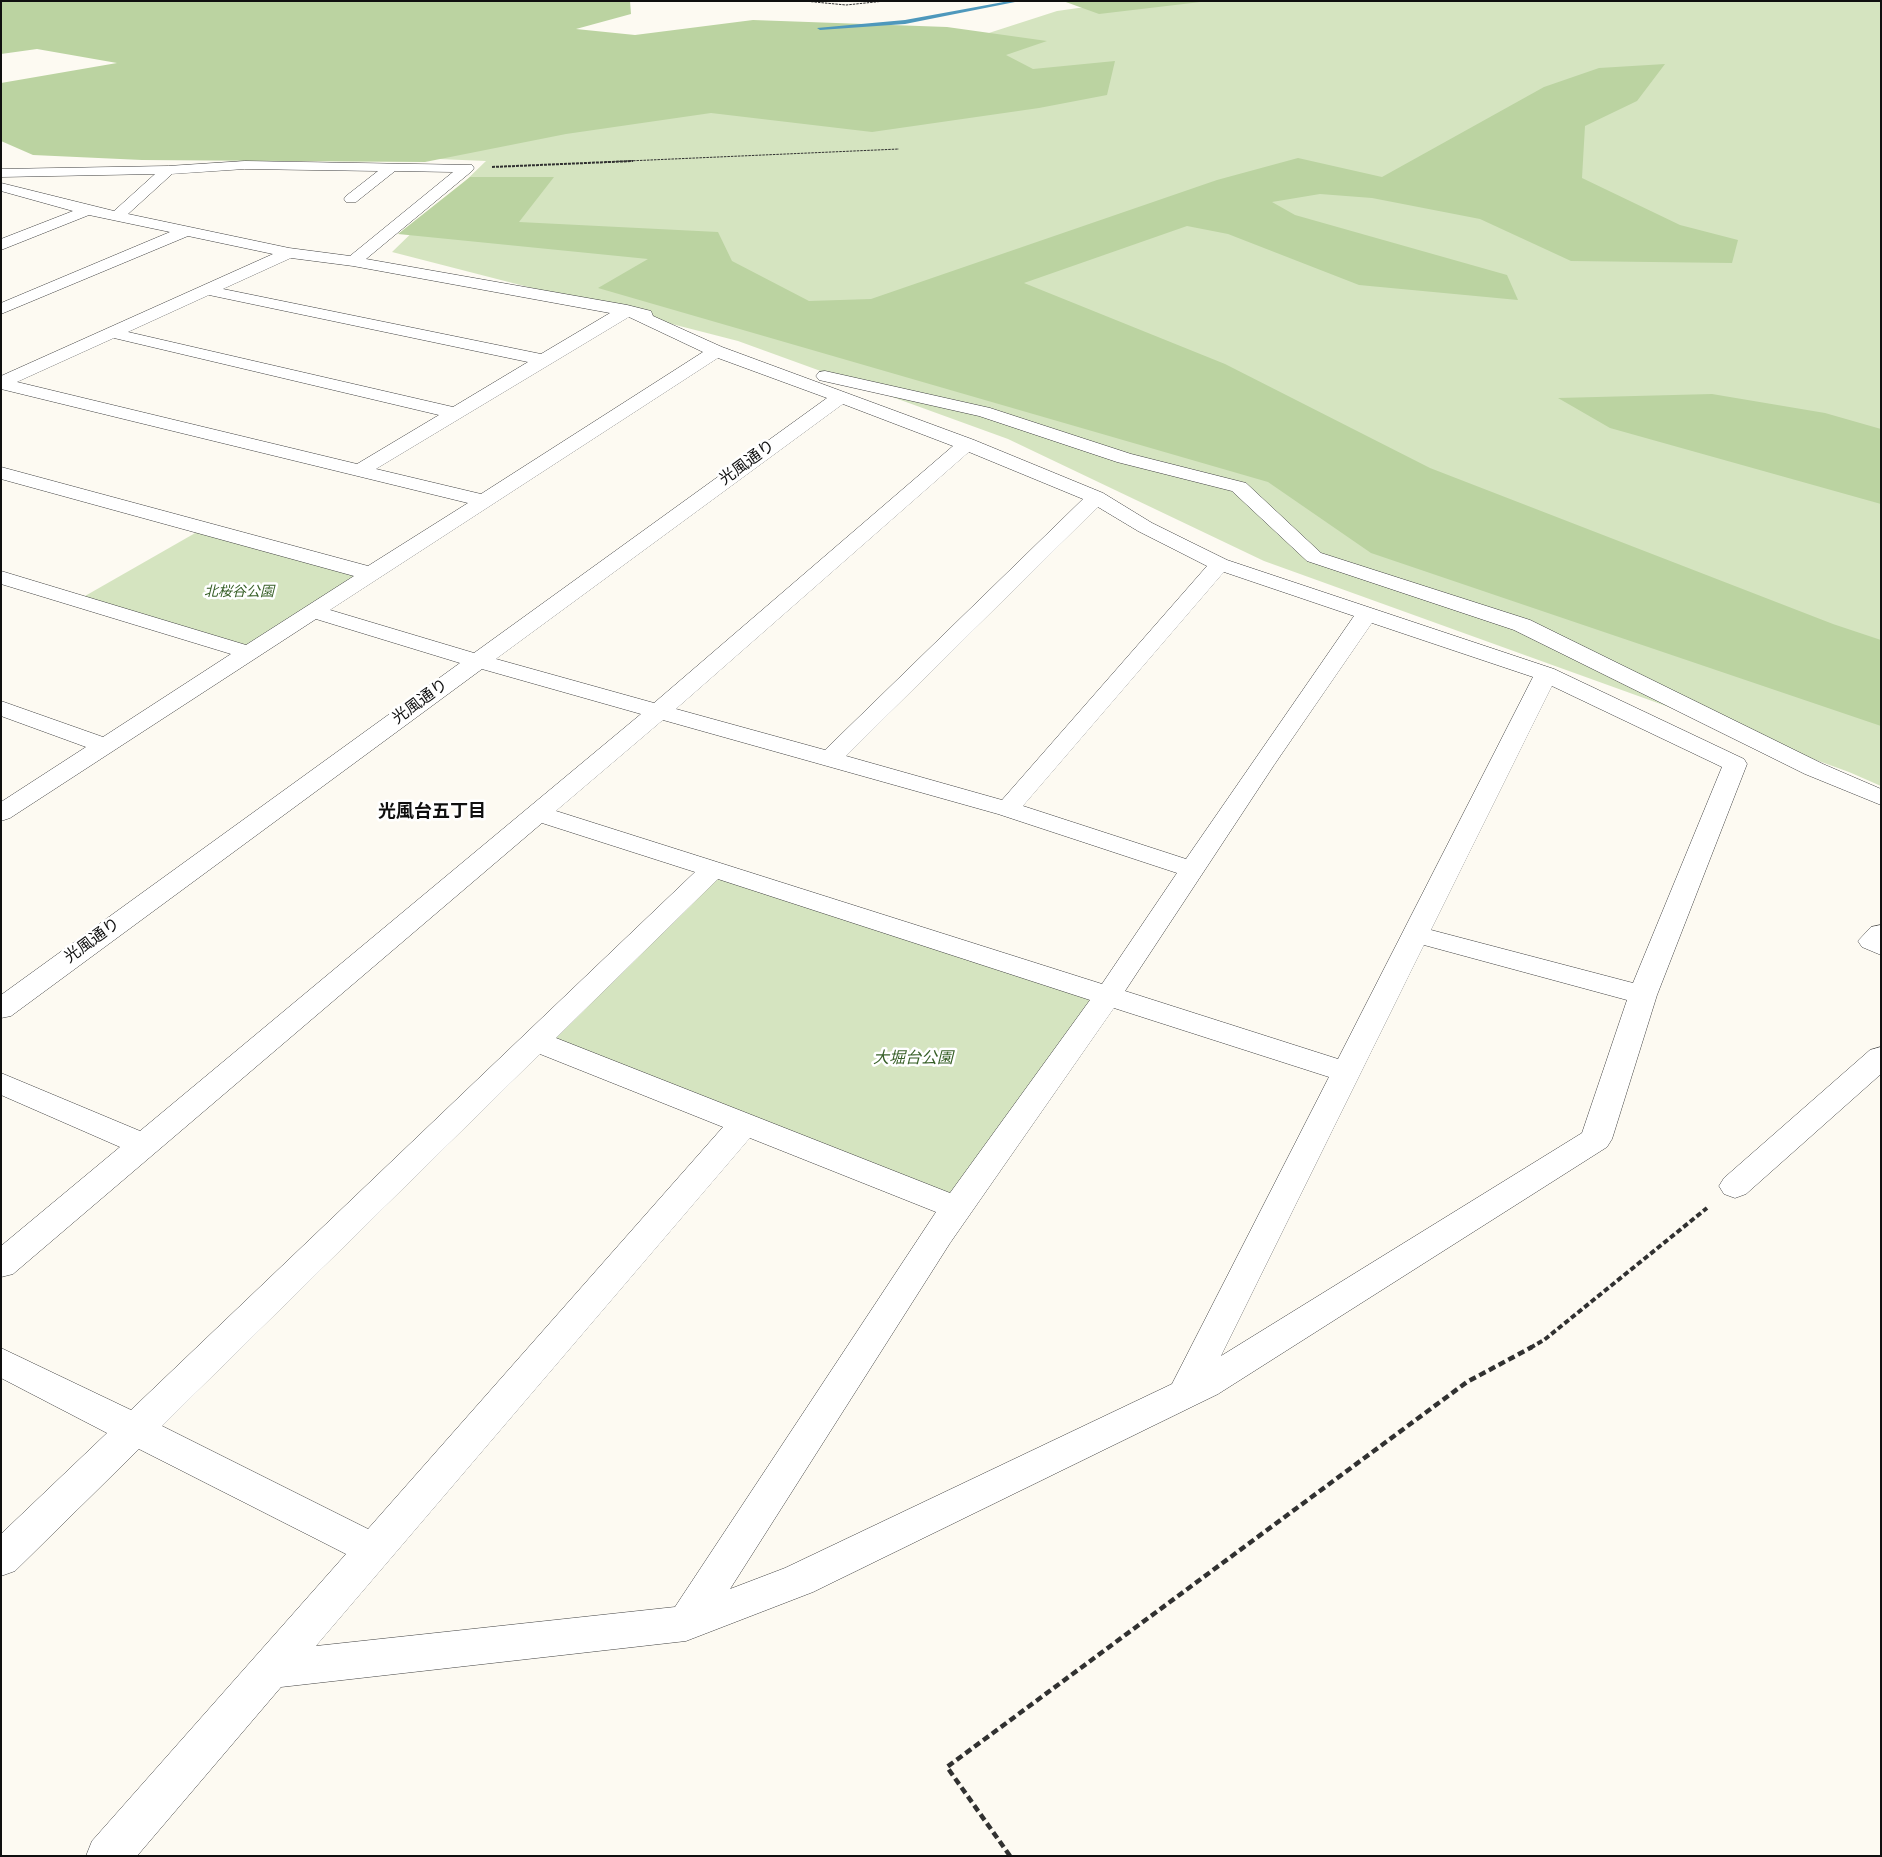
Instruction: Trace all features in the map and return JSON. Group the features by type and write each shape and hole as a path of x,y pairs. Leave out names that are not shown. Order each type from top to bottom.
{"street":[{"path":"1,173 168,170 244,165 467,168"},
{"path":"351,199 392,166"},
{"path":"353,261 467,168"},
{"path":"117,216 168,170"},
{"path":"3,189 88,210 289,253 353,261 627,310 675,323 821,375 984,412 1124,458 1239,487 1314,557 1522,625 1814,770 1881,798"},
{"path":"1,245 88,210"},
{"path":"1,309 186,231"},
{"path":"1,384 289,253"},
{"path":"207,290 544,360"},
{"path":"269,1670 686,1622 799,1580 1205,1384 1596,1139 1642,995 1735,764 1546,674 1366,615 1220,564 1145,527 1096,497 967,444 716,351 627,310"},
{"path":"358,471 627,310"},
{"path":"112,333 455,413"},
{"path":"1,814 716,351"},
{"path":"1,384 485,501"},
{"name":"光風通り","path":"1,1009 840,397"},
{"path":"1,1265 659,711 967,444"},
{"path":"1,473 372,574"},
{"path":"830,759 1096,497"},
{"path":"1006,809 1220,564"},
{"path":"1,577 250,653"},
{"path":"314,612 478,661 1006,809 1192,869"},
{"path":"686,1622 956,1208 1108,996 1192,869 1366,615"},
{"path":"1184,1395 1546,674"},
{"path":"1,708 106,746"},
{"path":"538,812 1346,1072"},
{"path":"1,1559 713,869"},
{"path":"1881,933 1872,941 1881,946"},
{"path":"1415,934 1642,995"},
{"path":"535,1041 956,1208"},
{"path":"1735,1186 1881,1057"},
{"path":"1,1083 143,1145"},
{"path":"108,1856 744,1124"},
{"path":"1,1362 374,1550"}],"path":[{"path":"804,1 846,5 885,1"},
{"path":"467,168 807,155 899,149"},
{"path":"1010,1856 947,1767 1467,1382 1544,1340 1735,1186"}],"green space":[{"path":"1,1 630,1 631,14 576,29 635,35 753,20 947,27 1047,41 1006,55 1033,69 1115,61 1107,95 1039,108 872,132 711,113 566,134 425,162 142,160 33,155 1,141 1,83 117,63 37,49 1,54"},
{"path":"1063,1 1209,1 1099,14"},
{"path":"1128,1 1881,1 1881,786 1849,772 1264,561 1008,439 738,341 392,252 486,161 319,154 964,41 1057,11"},
{"path":"1665,64 1637,101 1585,126 1582,178 1680,225 1738,240 1732,263 1571,261 1480,219 1372,198 1320,194 1272,202 1295,215 1507,275 1518,300 1359,285 1228,234 1187,226 1024,283 1225,364 1430,468 1833,624 1881,640 1881,726 1371,553 1268,482 598,288 648,259 398,234 470,177 554,177 519,222 718,232 732,261 809,301 871,299 1217,180 1298,158 1382,177 1544,87 1599,68"},
{"path":"1712,394 1825,413 1881,429 1881,504 1610,428 1558,398"},
{"name":"北桜谷公園","path":"204,528 372,574 250,653 78,600"},
{"name":"大堀台公園","path":"713,869 1108,996 957,1208 535,1041"}],"waterway":[{"path":"820,28 905,22 1018,1"}],"district":[{"name":"光風台五丁目","path":"432,813"}]}
